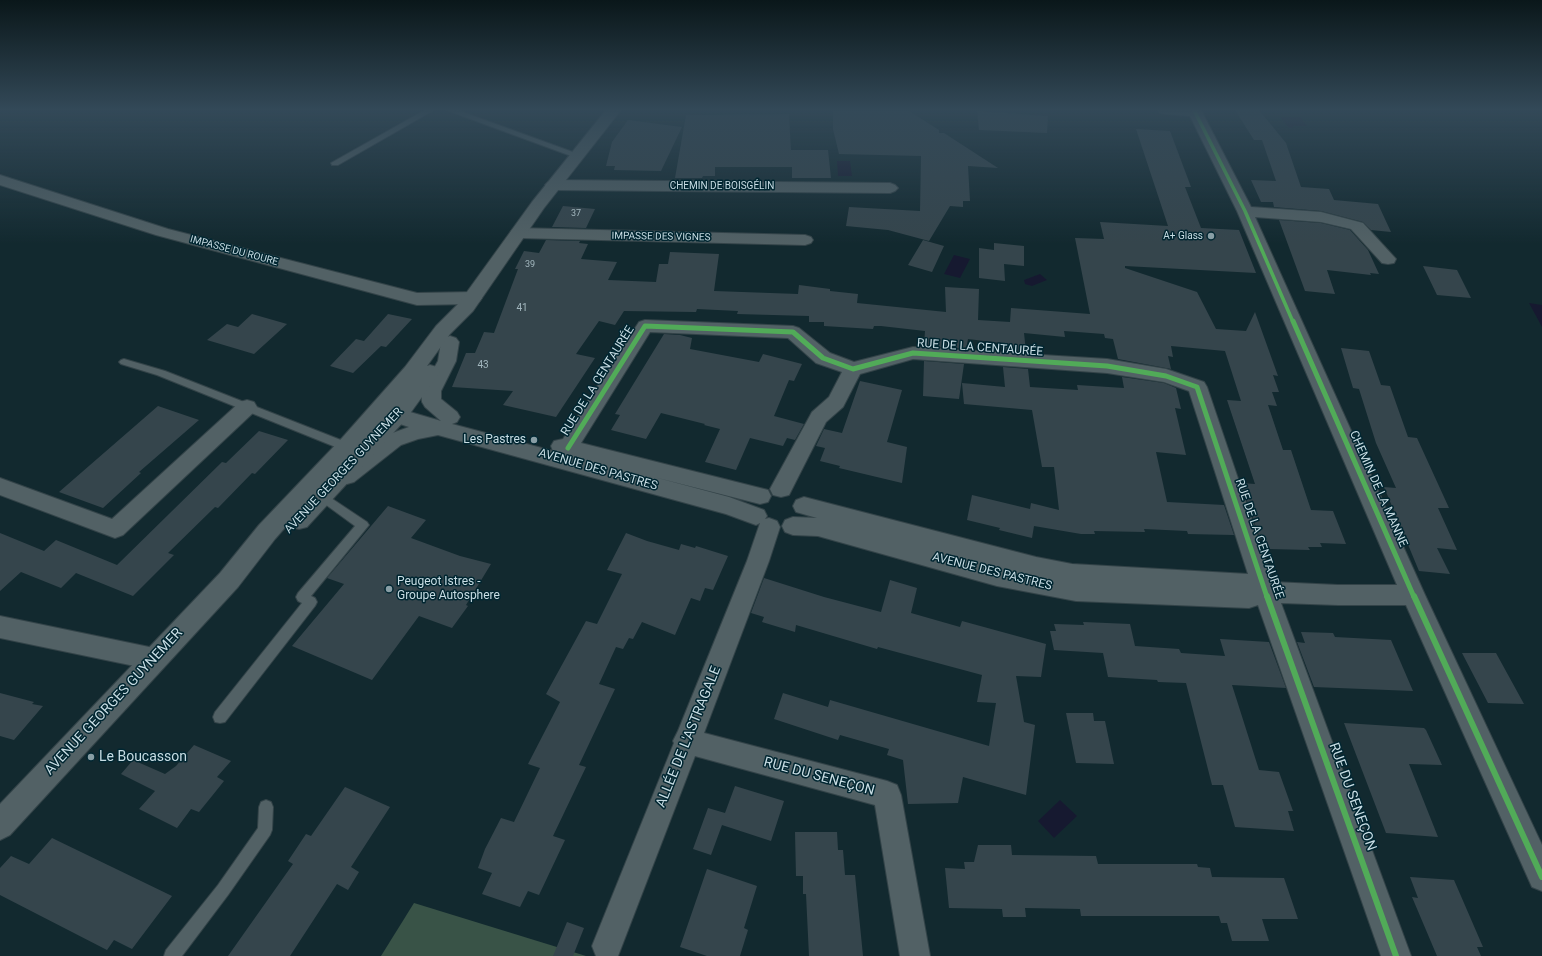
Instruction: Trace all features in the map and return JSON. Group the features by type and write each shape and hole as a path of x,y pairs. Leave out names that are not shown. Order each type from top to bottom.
{"main road":[{"name":"AVENUE GEORGES GUYNEMER","path":"0,825 229,580 276,543 319,492 347,447 412,372 460,326 469,302 518,233 577,155"},
{"name":"AVENUE GEORGES GUYNEMER","path":"398,410 444,340"}],"street":[{"name":"CHEMIN DE LA MANNE","path":"1217,155 1245,211 1413,595 1542,877"},
{"name":"IMPASSE DU ROURE","path":"0,180 162,232 417,300 469,302"},
{"name":"CHEMIN DE BOISGÉLIN","path":"554,185 890,188"},
{"path":"1245,211 1321,217 1356,226 1388,259"},
{"name":"IMPASSE DES VIGNES","path":"518,233 805,240"},
{"name":"RUE DE LA CENTAURÉE","path":"568,448 645,326 793,332 823,358 854,368 913,353 1107,366 1166,376 1197,386 1250,549 1285,646"},
{"name":"AVENUE DES PASTRES","path":"444,340 447,361 431,391 432,402 444,422"},
{"path":"781,489 819,417 836,402 854,368"},
{"path":"0,486 115,529 247,407"},
{"name":"AVENUE DES PASTRES","path":"398,410 416,408 444,422 729,506 818,527 997,576 1076,591 1249,598 1266,592"},
{"path":"319,492 324,477 357,450 398,410"},
{"name":"AVENUE DES PASTRES","path":"319,492 394,440 444,422 568,448 769,516"},
{"path":"769,516 774,490 781,489 796,494 804,506"},
{"name":"AVENUE DES PASTRES","path":"804,506 1036,567 1072,574 1105,577 1244,583 1266,592 1413,595"},
{"name":"ALLÉE DE L'ASTRAGALE","path":"607,946 758,561 769,516 802,517 804,506"},
{"path":"0,627 154,659"},
{"name":"RUE DU SENEÇON","path":"1285,646 1396,956"},
{"name":"RUE DU SENEÇON","path":"686,742 887,795 915,956"}],"lane":[{"path":"335,163 350,155"},
{"path":"124,362 161,373 347,447"},
{"path":"220,717 312,602 302,597 363,525 319,492"},
{"path":"172,956 223,890 265,830 266,807"}],"green space":[{"path":"414,903 586,956 381,956"}],"water":[{"path":"837,161 850,161 852,176 838,176"},
{"path":"954,255 970,259 960,278 944,274"},
{"path":"1040,274 1047,280 1032,286 1025,284 1024,280"},
{"path":"1529,303 1542,305 1542,327"},
{"path":"1060,800 1077,816 1054,838 1038,821"}],"building":[{"path":"609,155 669,155 661,171 614,170 615,166 606,166"},
{"path":"679,155 828,155 831,178 792,178 792,167 715,167 715,176 703,176 702,178 675,178"},
{"path":"864,155 977,155 998,168 968,166 970,201 963,201 963,207 950,206 929,241 888,230 846,226 849,207 920,211 921,156"},
{"path":"1144,155 1179,155 1191,187 1185,187 1201,228 1239,230 1256,273 1125,266 1125,268 1197,292 1216,329 1246,331 1255,312 1278,376 1273,375 1279,392 1272,392 1277,406 1268,405 1283,450 1291,450 1311,510 1333,511 1346,544 1320,543 1322,547 1308,547 1310,550 1269,549 1265,539 1260,539 1241,483 1255,484 1227,400 1241,401 1225,351 1171,346 1173,357 1168,356 1171,369 1118,359 1113,339 1105,338 1104,334 1064,331 1065,337 1024,333 1026,352 1002,351 1001,343 968,339 966,349 924,346 925,331 881,326 874,326 873,329 824,326 824,322 809,322 809,316 737,314 738,311 697,309 696,312 624,311 615,325 599,321 576,354 595,358 556,417 503,405 513,391 452,387 466,353 475,353 484,332 494,333 518,269 515,269 524,251 539,253 546,240 580,241 579,243 588,244 581,259 617,262 608,280 656,282 659,264 668,264 670,252 719,254 714,291 798,294 799,285 830,289 830,291 858,294 857,303 946,312 945,287 979,289 978,320 1010,322 1011,308 1090,314 1075,238 1104,239 1100,222 1168,226"},
{"path":"1267,155 1290,155 1301,187 1329,189 1334,200 1378,204 1391,232 1371,230 1363,222 1321,211 1274,207 1273,202 1261,202 1251,180 1276,181"},
{"path":"563,206 595,209 586,228 552,227"},
{"path":"1279,220 1321,223 1350,230 1368,250 1379,274 1370,273 1371,275 1327,270 1335,294 1305,291"},
{"path":"923,240 944,246 932,272 908,265"},
{"path":"994,243 1024,246 1024,266 1004,264 1005,281 979,278 979,248 994,250"},
{"path":"1423,266 1457,270 1471,298 1437,295"},
{"path":"252,314 287,324 254,354 207,340 227,324 238,327"},
{"path":"388,314 412,319 386,347 381,346 353,373 330,366 356,339 364,341"},
{"path":"664,334 680,335 692,338 690,349 759,362 763,354 802,364 794,381 789,380 774,416 804,424 795,440 787,438 783,446 750,438 736,470 705,462 720,429 704,425 705,424 661,413 646,439 611,430 620,415 615,414"},
{"path":"1341,348 1369,351 1381,385 1390,386 1408,437 1417,438 1449,508 1438,508 1457,550 1437,548 1450,574 1419,571 1384,487 1396,488 1376,443 1359,389 1353,388"},
{"path":"924,361 964,364 959,399 923,396"},
{"path":"1003,367 1028,369 1030,387 1078,390 1077,385 1124,388 1122,377 1164,383 1176,388 1181,409 1175,408 1186,455 1156,452 1167,502 1224,505 1234,535 1188,534 1187,531 1144,529 1145,532 1094,531 1095,534 1081,534 1034,526 1032,538 967,520 972,495 1030,509 1031,503 1059,510 1054,467 1042,467 1032,410 964,404 962,383 1005,387"},
{"path":"860,381 902,390 887,442 907,447 902,483 839,468 840,466 820,461 825,448 816,446 824,429 842,433"},
{"path":"158,406 199,420 139,472 141,473 103,508 59,492"},
{"path":"259,431 288,440 255,474 252,473 218,508 215,507 168,553 174,555 133,596 76,573 61,588 21,572 0,591 0,533 44,551 56,540 117,565 222,462 226,463"},
{"name":"Peugeot Istres - Groupe Autosphere","path":"388,506 426,520 411,538 460,556 491,564 466,605 468,606 452,628 419,616 372,680 292,646 344,584 327,578"},
{"path":"626,533 647,541 679,550 681,544 695,548 696,546 728,556 713,590 705,588 700,601 691,598 675,635 642,622 633,639 629,638 623,649 616,647 599,684 615,689 579,765 586,767 553,836 565,840 539,895 528,891 520,907 482,894 492,873 478,868 485,849 501,818 514,822 540,768 528,764 560,702 546,694 586,621 597,624 622,574 607,570"},
{"path":"764,578 824,597 881,612 890,580 917,588 911,613 960,627 962,621 1046,644 1041,677 1016,676 1024,722 1035,725 1026,795 963,777 958,803 908,804 903,760 887,755 889,749 840,735 838,740 774,719 783,693 828,707 830,700 989,746 996,703 977,702 982,675 878,647 877,649 796,625 795,632 762,622 764,617 751,613"},
{"path":"1083,622 1130,624 1135,646 1179,649 1181,653 1225,656 1220,639 1269,642 1286,688 1232,685 1259,770 1279,772 1293,811 1288,811 1294,831 1235,827 1223,785 1212,785 1186,683 1108,677 1103,653 1054,650 1050,631 1056,631 1054,624 1084,625"},
{"path":"1301,632 1333,633 1335,637 1391,640 1413,691 1314,687 1297,642 1305,643"},
{"path":"1462,653 1496,653 1524,704 1488,703"},
{"path":"0,693 34,702 32,704 43,706 14,740 0,736"},
{"path":"1066,713 1093,713 1094,721 1105,721 1114,764 1076,763"},
{"path":"1344,723 1424,728 1426,730 1442,765 1409,764 1438,837 1386,833"},
{"path":"194,745 231,761 217,777 224,781 212,796 199,812 191,809 177,828 139,809 155,791 121,774 133,760 165,774 176,766"},
{"path":"735,786 784,801 771,841 722,825 711,855 693,849 708,808 725,813"},
{"path":"345,787 390,807 351,867 359,872 348,890 337,884 290,956 228,956 293,864 288,861 306,834 311,836"},
{"path":"795,832 837,832 838,850 843,850 845,875 855,875 863,956 809,956 806,894 803,894 803,876 796,876"},
{"path":"52,838 172,896 132,949 114,940 107,950 0,895 0,868 11,856 29,864"},
{"path":"978,845 1011,845 1012,855 1096,856 1098,864 1197,864 1198,867 1210,868 1212,877 1284,878 1298,919 1262,919 1269,941 1232,941 1227,923 1221,923 1219,916 1081,916 1080,909 1025,908 1026,917 1003,917 1002,909 949,908 945,868 965,869 964,862 974,862"},
{"path":"707,869 757,886 744,928 748,930 740,956 707,956 680,947"},
{"path":"1410,877 1454,880 1483,947 1477,947 1481,956 1437,956 1412,897 1418,898"},
{"path":"567,922 584,928 573,956 553,956"}],"cycle path":[{"path":"1217,155 1245,211 1413,595 1542,877"},
{"path":"568,448 645,326 793,332 823,358 853,369 913,353 1107,366 1166,376 1197,387 1250,549 1396,956"}],"place":[{"name":"A+ Glass","path":"1211,236"},
{"name":"Les Pastres","path":"534,440"},
{"name":"Peugeot Istres - Groupe Autosphere","path":"389,589"},
{"name":"Le Boucasson","path":"91,757"}]}
